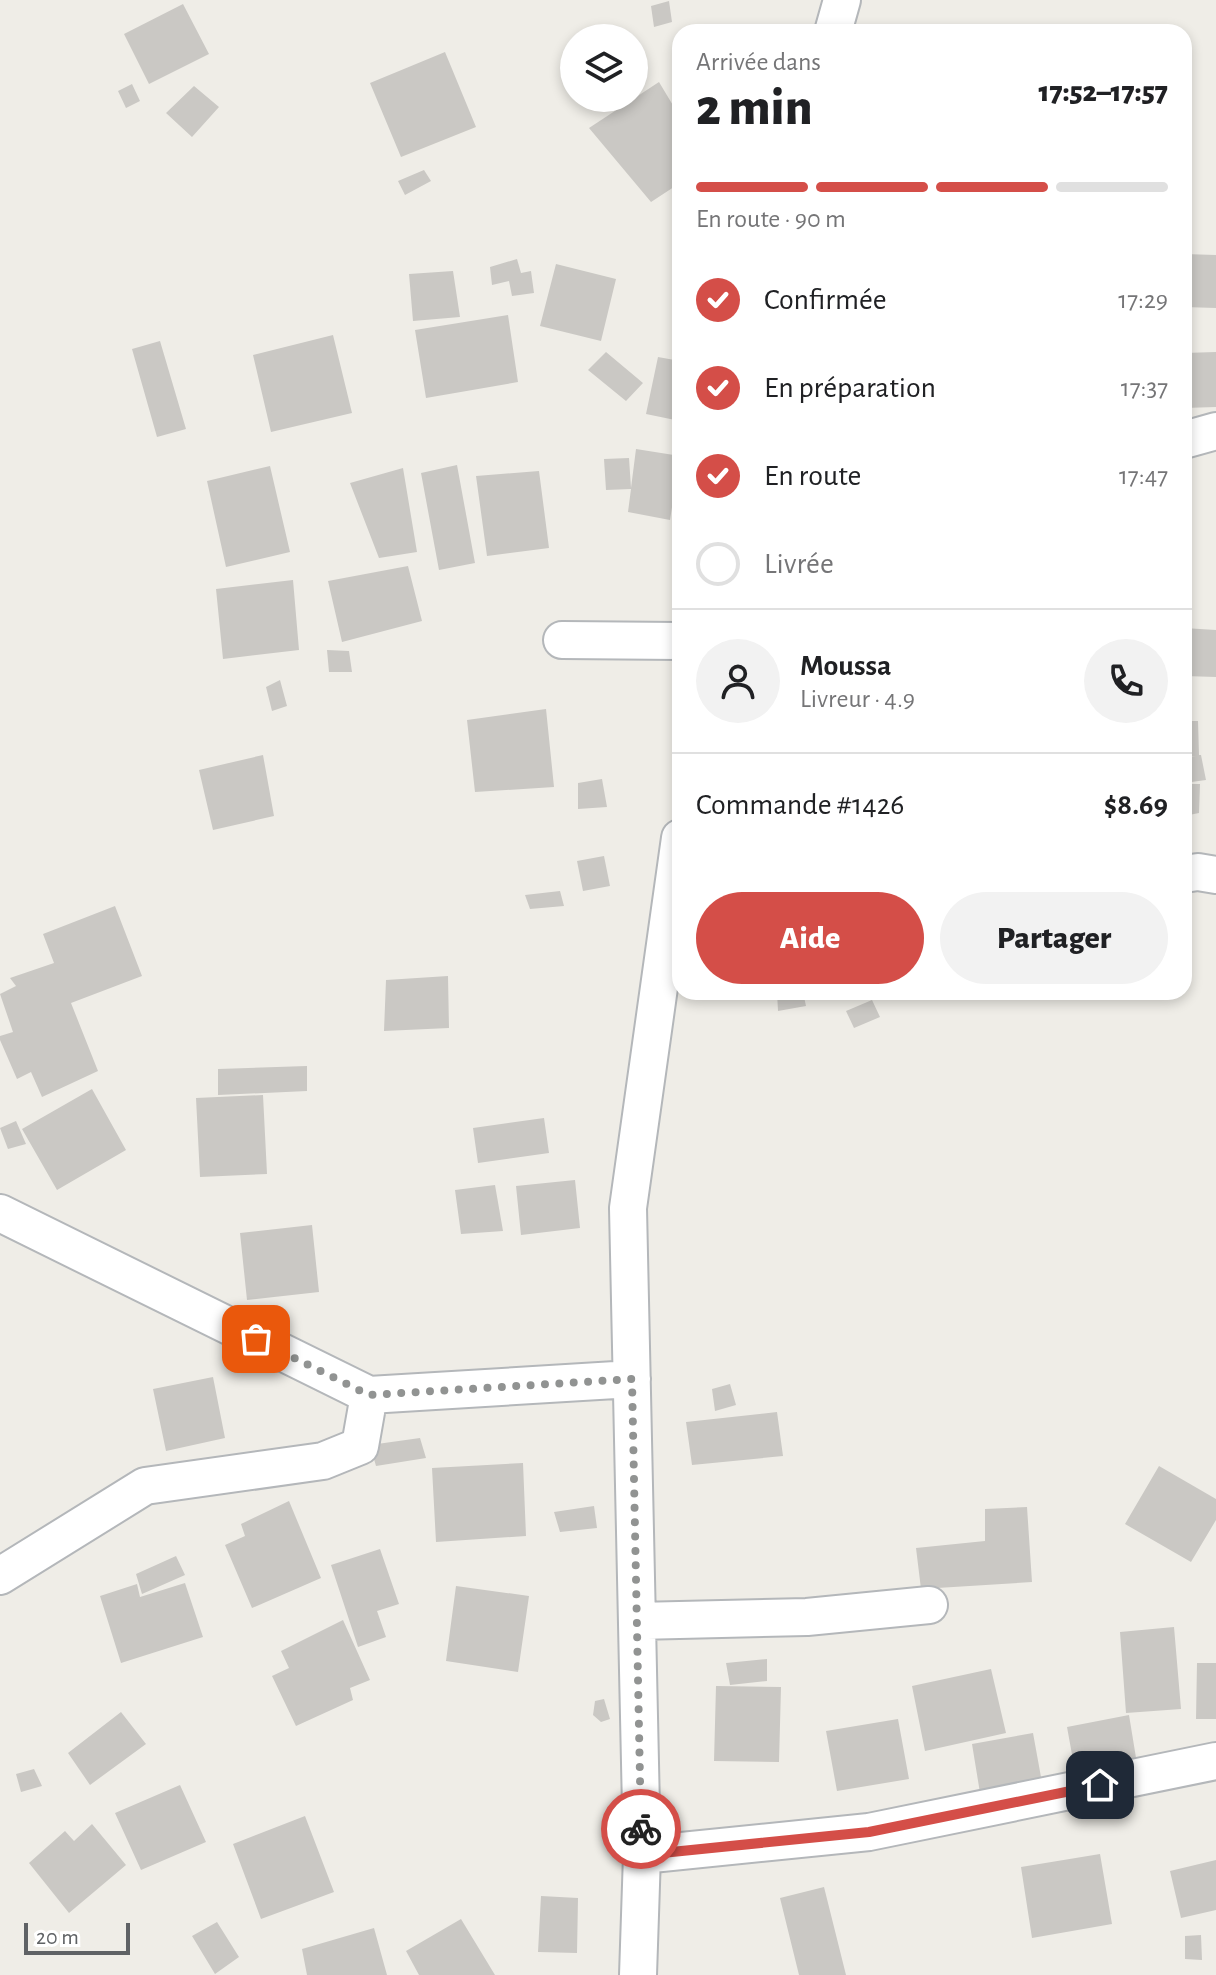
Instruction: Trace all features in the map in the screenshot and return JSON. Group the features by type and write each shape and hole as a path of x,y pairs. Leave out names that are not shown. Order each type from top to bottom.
{"street":[{"path":"835,24 842,0"},
{"path":"1192,438 1216,431"},
{"path":"562,640 672,641"},
{"path":"1192,873 1216,875"},
{"path":"638,1975 642,1855 628,1208 672,951"},
{"path":"0,1213 369,1395 632,1379"},
{"path":"0,1576 145,1486 323,1461 360,1446 369,1395"},
{"path":"637,1621 807,1617 929,1605"},
{"path":"642,1855 869,1832 1216,1761"}],"building":[{"path":"669,1 672,22 654,27 651,6"},
{"path":"183,4 209,54 149,84 124,34"},
{"path":"445,52 476,127 401,157 370,83"},
{"path":"659,82 672,104 672,188 651,202 589,128 613,112 648,112 648,89"},
{"path":"132,84 140,101 126,108 118,91"},
{"path":"194,86 219,107 192,137 166,113"},
{"path":"424,170 431,181 405,195 398,181"},
{"path":"1192,254 1216,255 1216,308 1192,307"},
{"path":"517,259 521,273 531,271 534,293 512,296 509,281 492,285 490,267"},
{"path":"556,264 616,279 601,341 540,326"},
{"path":"453,271 460,317 413,321 409,274"},
{"path":"508,315 518,382 426,398 415,330"},
{"path":"333,335 352,413 271,432 253,355"},
{"path":"160,341 186,429 157,437 132,349"},
{"path":"606,352 643,383 626,401 588,370"},
{"path":"1216,352 1216,407 1192,408 1192,353"},
{"path":"658,357 672,360 672,419 646,414"},
{"path":"636,449 672,455 670,520 628,512 631,489 606,490 604,459 629,458 631,488"},
{"path":"457,465 475,563 439,570 421,473"},
{"path":"270,466 290,552 226,567 207,481"},
{"path":"403,468 417,552 379,558 350,483"},
{"path":"539,471 549,548 487,556 476,476"},
{"path":"408,566 422,621 342,642 328,581"},
{"path":"293,580 299,650 223,659 216,589"},
{"path":"1192,628 1216,630 1216,677 1192,676"},
{"path":"327,650 349,651 352,672 329,672"},
{"path":"280,680 287,706 272,711 266,687"},
{"path":"546,709 554,787 475,792 467,720"},
{"path":"1192,721 1198,721 1199,755 1206,780 1192,782 1192,756 1196,756 1192,756"},
{"path":"263,755 274,816 213,830 199,770"},
{"path":"602,779 607,807 578,809 578,783"},
{"path":"1192,784 1200,784 1199,813 1192,814"},
{"path":"604,856 610,886 583,891 577,861"},
{"path":"560,891 564,906 530,909 525,895"},
{"path":"115,906 142,976 71,1003 98,1071 42,1097 31,1072 17,1079 0,1040 0,1036 13,1032 0,994 16,986 10,978 54,963 43,934"},
{"path":"448,976 449,1028 384,1031 386,980"},
{"path":"777,1000 805,1000 806,1006 778,1011"},
{"path":"872,1000 880,1017 854,1028 846,1011"},
{"path":"307,1066 307,1091 218,1095 218,1069"},
{"path":"92,1089 126,1150 57,1190 22,1129"},
{"path":"263,1095 267,1174 200,1177 196,1098"},
{"path":"544,1118 549,1153 478,1163 473,1128"},
{"path":"16,1121 26,1144 8,1149 0,1128"},
{"path":"575,1180 580,1228 521,1235 516,1186"},
{"path":"495,1185 503,1231 461,1234 455,1190"},
{"path":"312,1225 319,1292 247,1300 240,1233"},
{"path":"213,1377 225,1438 166,1451 153,1389"},
{"path":"730,1384 736,1405 715,1411 712,1389"},
{"path":"777,1412 783,1456 692,1465 686,1422"},
{"path":"420,1438 426,1458 376,1466 370,1445"},
{"path":"523,1463 526,1536 436,1542 432,1468"},
{"path":"1159,1466 1216,1499 1216,1520 1191,1562 1125,1524"},
{"path":"289,1501 321,1578 252,1608 225,1545 245,1536 241,1524"},
{"path":"594,1506 597,1528 560,1532 554,1512"},
{"path":"1027,1507 1032,1582 921,1589 916,1548 985,1541 985,1509"},
{"path":"380,1549 399,1604 377,1611 386,1637 358,1647 331,1565"},
{"path":"176,1556 185,1575 142,1594 136,1574"},
{"path":"185,1583 203,1637 121,1663 100,1596 137,1584 140,1597"},
{"path":"456,1586 529,1596 518,1672 446,1661"},
{"path":"343,1620 370,1680 350,1688 353,1700 296,1726 272,1676 289,1668 281,1651"},
{"path":"1174,1627 1181,1709 1126,1713 1120,1632"},
{"path":"767,1659 767,1681 730,1685 726,1663"},
{"path":"1197,1663 1216,1663 1216,1719 1196,1719"},
{"path":"991,1669 1006,1733 925,1751 912,1686"},
{"path":"716,1686 781,1687 779,1762 714,1761"},
{"path":"604,1699 610,1719 601,1722 593,1715 595,1701"},
{"path":"121,1712 146,1744 90,1785 68,1753"},
{"path":"1129,1715 1138,1770 1077,1782 1067,1727"},
{"path":"898,1719 909,1779 837,1791 826,1731"},
{"path":"1033,1733 1043,1788 981,1799 972,1744"},
{"path":"34,1769 42,1786 21,1792 16,1774"},
{"path":"180,1785 206,1842 141,1870 115,1813"},
{"path":"305,1816 334,1892 261,1919 233,1844"},
{"path":"92,1824 126,1865 69,1913 29,1863 65,1831 74,1841"},
{"path":"1100,1854 1112,1924 1032,1938 1021,1867"},
{"path":"1216,1860 1216,1910 1181,1918 1170,1871"},
{"path":"824,1887 846,1975 799,1975 780,1898"},
{"path":"541,1896 578,1898 577,1953 538,1952"},
{"path":"461,1919 495,1975 419,1975 406,1951"},
{"path":"217,1922 239,1957 215,1974 192,1936"},
{"path":"374,1928 387,1975 307,1975 302,1949"},
{"path":"1201,1935 1202,1960 1185,1959 1185,1936"}],"way so far":[{"path":"256,1339 369,1395 632,1379 641,1829"}],"route":[{"path":"641,1829 642,1855 869,1832 1100,1785"}]}
